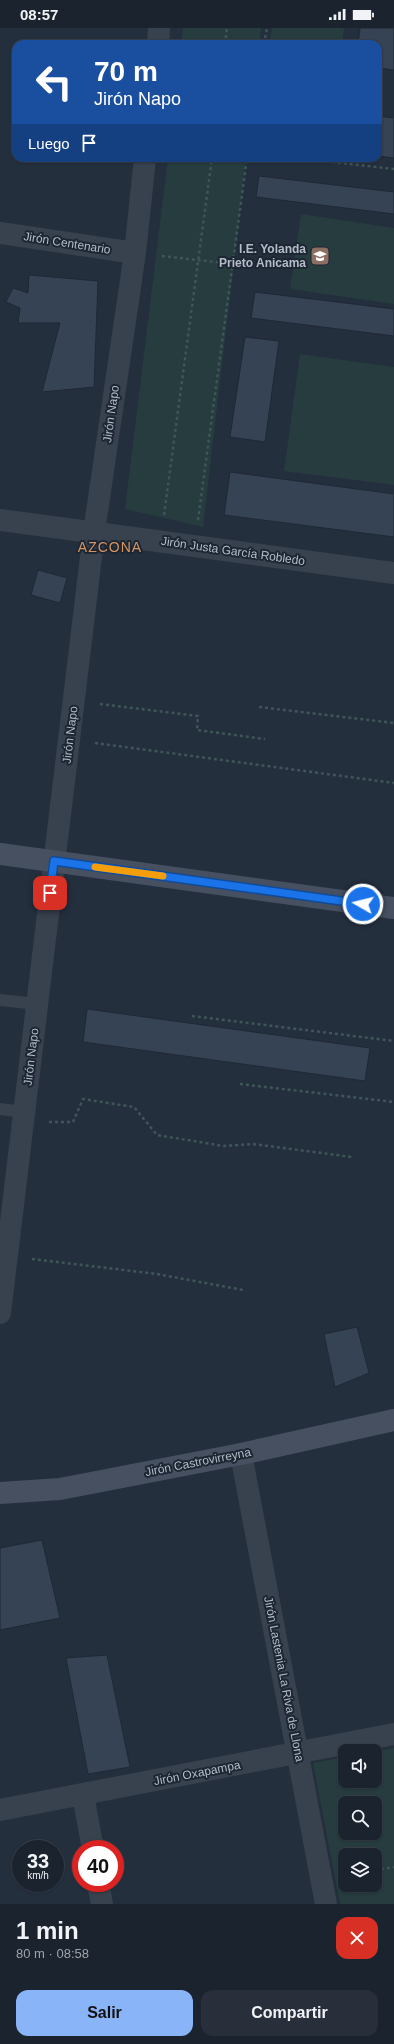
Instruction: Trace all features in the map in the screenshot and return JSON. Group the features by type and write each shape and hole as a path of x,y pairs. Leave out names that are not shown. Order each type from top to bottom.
{"street":[{"path":"158,40 160,28"},
{"name":"Jirón Napo","path":"0,1313 94,532 135,253 145,162"},
{"name":"Jirón Centenario","path":"0,233 135,253"},
{"name":"Jirón Justa García Robledo","path":"0,520 394,573"},
{"path":"0,854 394,908"},
{"name":"Jirón Castrovirreyna","path":"0,1493 60,1489 241,1454 394,1420"},
{"name":"Jirón Lastenia La Riva de Llona","path":"241,1454 326,1904"},
{"name":"Jirón Oxapampa","path":"0,1810 394,1734"},
{"path":"83,1795 90,1840"},
{"path":"100,1892 102,1904"}],"lane":[{"path":"0,1000 37,1004"},
{"path":"0,1109 24,1117"}],"path":[{"path":"226,40 227,28"},
{"path":"265,40 267,28"},
{"path":"161,541 211,162"},
{"path":"198,523 246,162"},
{"path":"332,162 394,169"},
{"path":"135,253 233,264"},
{"path":"74,701 198,716 197,730 264,739"},
{"path":"259,707 394,723"},
{"path":"69,740 394,783"},
{"path":"192,1016 394,1041"},
{"path":"240,1084 394,1102"},
{"path":"24,1117 73,1122 83,1099 134,1107 157,1135 223,1146 253,1144 352,1157"},
{"path":"7,1256 157,1274 244,1290"},
{"path":"382,1869 394,1866"}],"green space":[{"path":"183,28 261,28 260,40 182,40"},
{"path":"272,28 344,28 342,40 270,40"},
{"path":"168,162 246,162 203,527 125,509"},
{"path":"301,214 394,228 394,304 290,289"},
{"path":"300,354 394,367 394,485 284,471"},
{"path":"394,1748 394,1904 340,1904 313,1763 338,1758 338,1788 382,1788 382,1751"}],"building":[{"path":"360,28 394,28 394,70 382,68 382,40 358,40"},
{"path":"382,116 394,118 394,158 382,156"},
{"path":"259,176 394,192 394,214 256,197"},
{"path":"29,275 98,281 94,387 42,392 60,323 18,323 20,308 6,302 13,288 28,293"},
{"path":"255,292 394,309 394,336 251,318"},
{"path":"245,337 279,341 265,442 230,437"},
{"path":"230,472 394,494 394,537 224,515"},
{"path":"38,570 67,578 60,603 31,595"},
{"path":"87,1009 370,1048 365,1081 83,1042"},
{"path":"357,1327 369,1373 335,1387 324,1334"},
{"path":"42,1540 60,1618 0,1630 0,1548"},
{"path":"107,1655 130,1767 88,1774 66,1658"}],"slow traffic":[{"path":"95,867 163,876"}],"place":[{"name":"I.E. Yolanda Prieto Anicama","path":"320,256"}],"district":[{"name":"AZCONA","path":"110,547"}],"route":[{"path":"50,893 54,861 363,904"}]}
